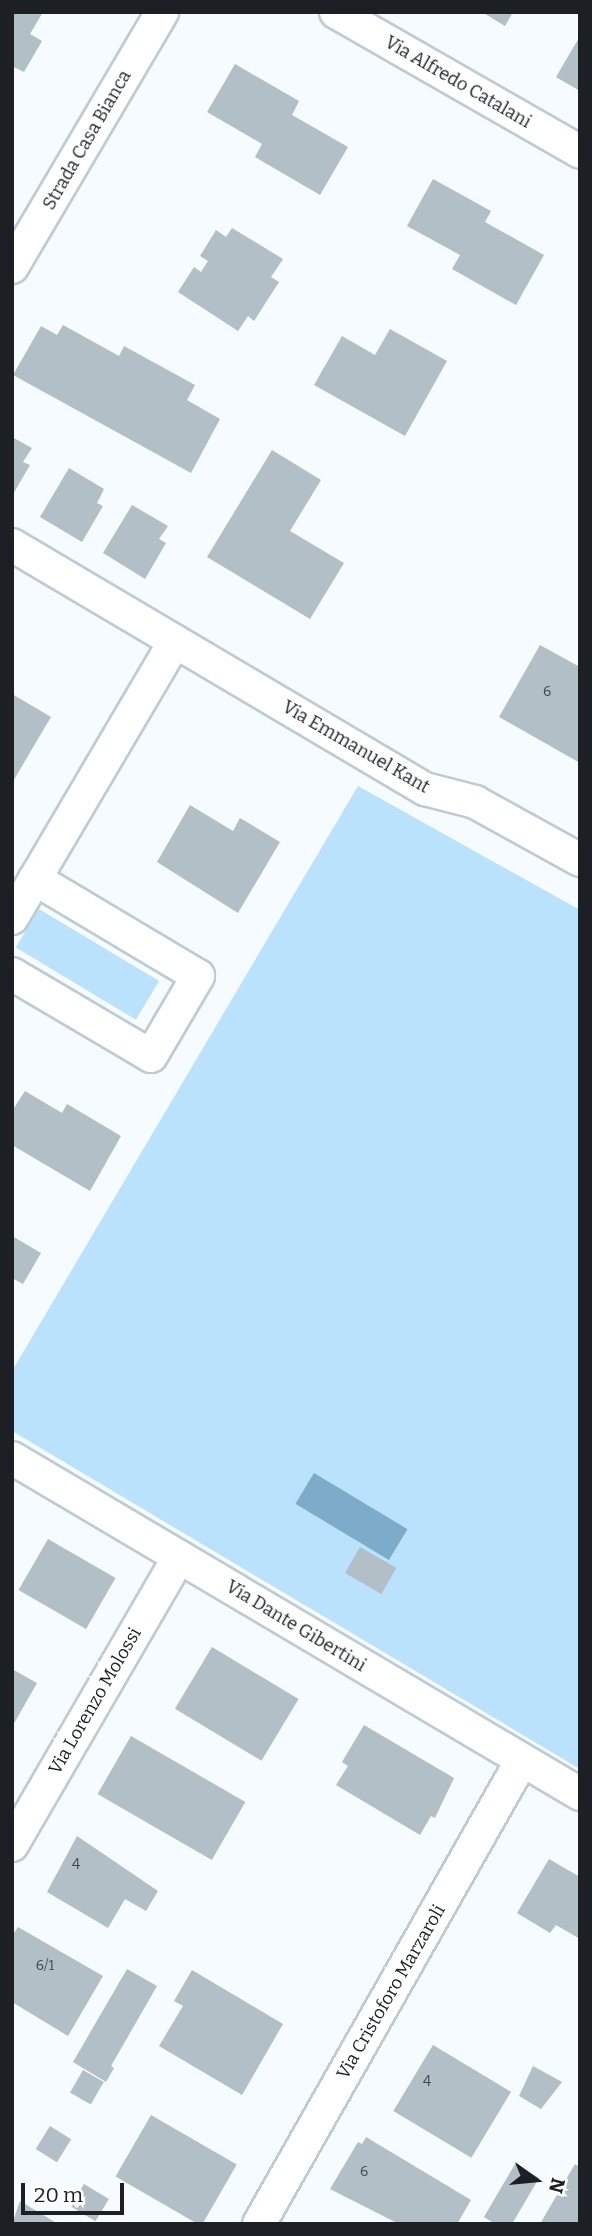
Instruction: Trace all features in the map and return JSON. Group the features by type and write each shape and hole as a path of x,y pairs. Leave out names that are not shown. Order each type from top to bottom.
{"street":[{"name":"Strada Casa Bianca","path":"12,267 162,12"},
{"name":"Via Alfredo Catalani","path":"336,12 580,152"},
{"name":"Via Emmanuel Kant","path":"12,545 425,789 475,802 580,860"},
{"path":"12,918 175,641"},
{"path":"12,974 151,1056 198,976 35,878"},
{"name":"Via Dante Gibertini","path":"12,1458 580,1794"},
{"name":"Via Lorenzo Molossi","path":"12,1845 179,1557"},
{"name":"Via Cristoforo Marzaroli","path":"259,2224 522,1760"}],"shaded area":[{"path":"358,786 580,910 580,1769 12,1431 12,1371"},
{"path":"39,909 159,981 136,1020 16,948"},
{"path":"314,1473 407,1529 389,1560 295,1504"}],"building":[{"path":"12,12 43,12 30,34 42,41 24,72 12,66"},
{"path":"482,12 513,12 505,26"},
{"path":"580,36 580,91 556,77"},
{"path":"235,64 299,101 292,115 348,147 320,195 255,157 262,144 207,112"},
{"path":"433,179 491,211 485,222 544,255 516,305 452,269 460,255 407,226"},
{"path":"232,228 283,259 271,277 279,282 254,321 248,316 238,331 178,292 194,267 201,272 208,261 200,256 216,230 226,237"},
{"path":"63,325 119,356 124,346 195,385 187,400 220,419 191,473 13,375 41,326 57,335"},
{"path":"390,329 447,361 405,436 314,385 342,336 375,355"},
{"path":"12,437 32,448 23,462 30,465 12,496"},
{"path":"272,450 321,480 290,531 344,563 310,619 207,557"},
{"path":"69,468 104,489 97,503 103,506 82,542 40,517"},
{"path":"132,505 168,526 159,539 166,543 145,579 103,553"},
{"path":"540,645 580,667 580,763 499,717"},
{"path":"12,694 51,717 12,783"},
{"path":"190,805 233,831 240,818 280,842 238,913 157,862"},
{"path":"25,1091 62,1113 67,1104 121,1136 90,1191 12,1145 12,1111"},
{"path":"12,1236 41,1253 23,1284 12,1278"},
{"path":"48,1539 116,1578 86,1629 18,1590"},
{"path":"360,1547 396,1568 381,1594 345,1573"},
{"path":"212,1647 299,1699 261,1761 175,1709"},
{"path":"12,1669 37,1683 12,1727"},
{"path":"364,1725 454,1778 435,1818 431,1816 420,1835 336,1785 348,1766 342,1762"},
{"path":"131,1736 245,1802 212,1860 98,1794"},
{"path":"77,1836 158,1891 146,1911 125,1899 108,1928 47,1892"},
{"path":"549,1859 580,1877 580,1939 556,1925 550,1933 517,1913"},
{"path":"18,1927 103,1976 68,2036 12,2002 12,1936"},
{"path":"127,1969 157,1986 111,2066 114,2068 106,2082 73,2062"},
{"path":"192,1970 283,2024 242,2095 159,2046 183,2006 174,2001"},
{"path":"433,2045 511,2092 471,2158 393,2111"},
{"path":"533,2066 562,2082 541,2109 519,2096"},
{"path":"83,2070 104,2082 91,2105 70,2093"},
{"path":"151,2115 237,2164 202,2224 198,2224 116,2176"},
{"path":"50,2126 71,2139 57,2162 36,2149"},
{"path":"366,2137 471,2200 457,2224 399,2224 330,2189 358,2142 362,2144"},
{"path":"515,2164 539,2178 512,2224 495,2224 484,2217"},
{"path":"575,2164 580,2167 580,2224 540,2224"},
{"path":"84,2184 109,2199 95,2221 71,2206"},
{"path":"20,2201 58,2224 12,2224"}]}
